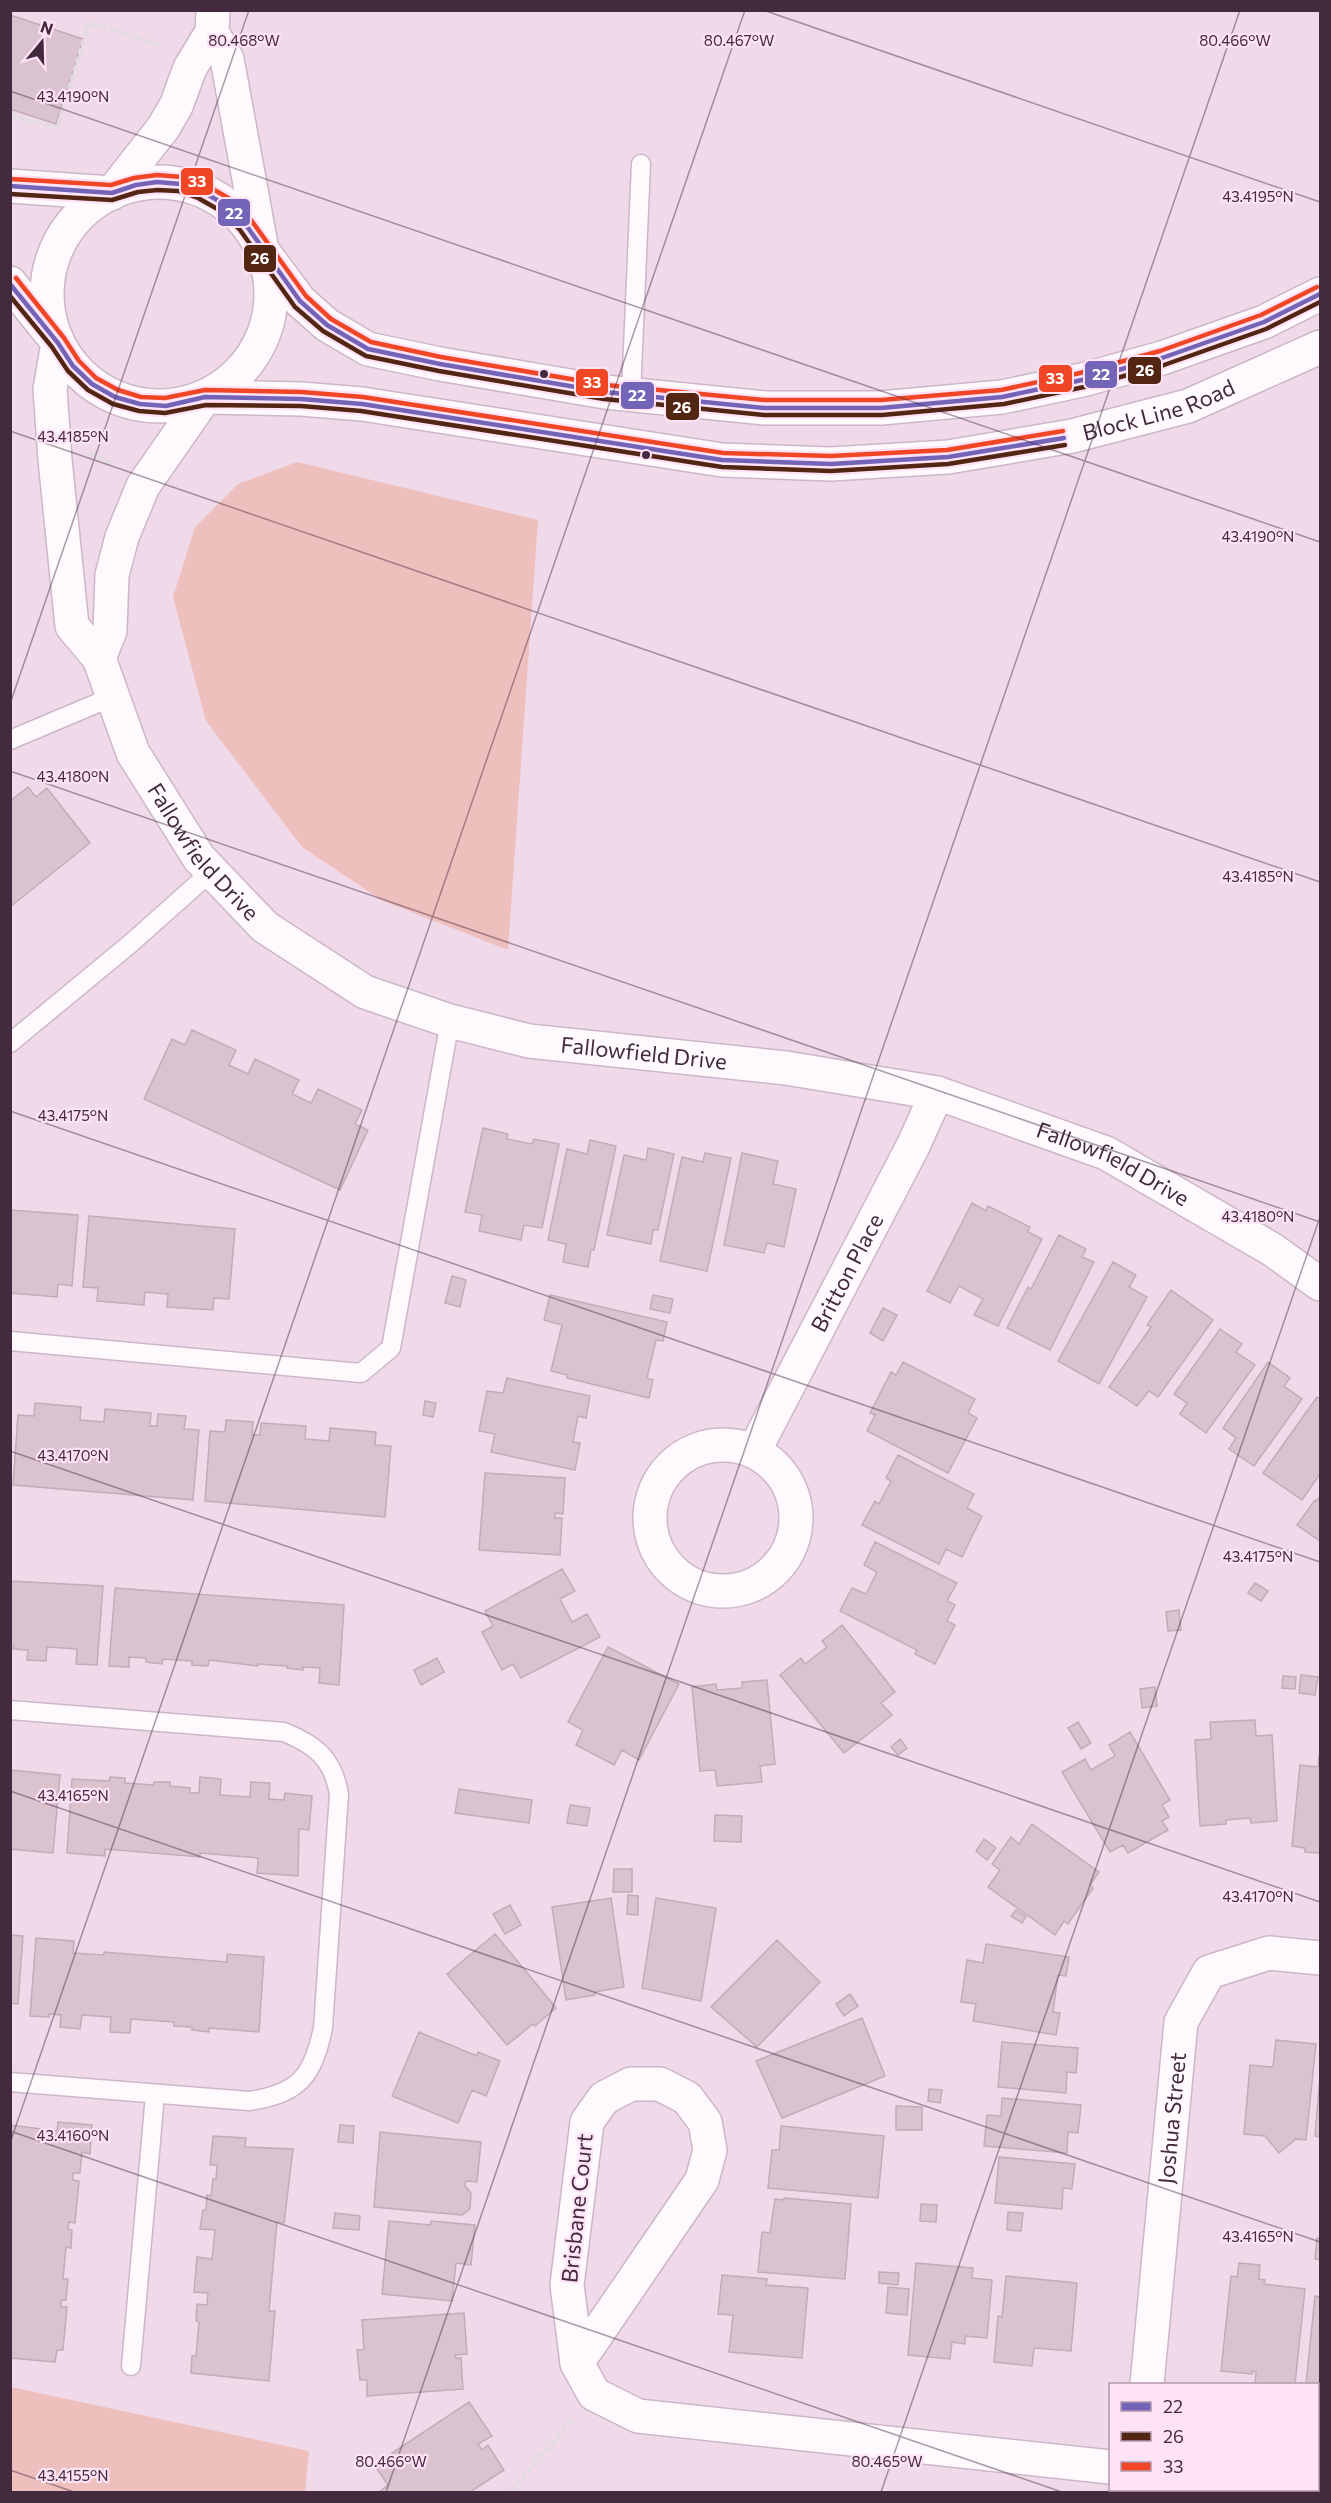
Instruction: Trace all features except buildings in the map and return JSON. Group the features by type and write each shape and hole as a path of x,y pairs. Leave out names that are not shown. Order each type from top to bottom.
{"street":[{"path":"112,193 163,128 176,106 190,68 213,21"},
{"path":"99,658 110,631 112,576 122,537 143,486 205,397 235,376 255,353 266,328 270,309 271,289 268,270 262,250 227,59 213,21"},
{"path":"58,344 48,309 47,291 51,264 61,238 75,219 92,204 112,193 136,185 157,182 180,184 201,191 226,205 246,225 300,301 327,325 368,349 440,364 631,394 765,408 881,408 1002,397 1082,380 1162,358 1264,322 1320,294"},
{"path":"10,186 112,193"},
{"path":"10,283 73,366 92,384 115,397 140,404 166,406 205,397"},
{"name":"Fallowfield Drive","path":"58,344 50,389 72,626 99,658 133,753 199,858 266,927 365,992 450,1021 529,1041 786,1068 937,1094 1106,1153 1273,1250 1320,1284"},
{"name":"Block Line Road","path":"205,397 301,399 362,404 722,460 831,464 948,457 1072,436 1188,406 1320,347"},
{"name":"Britton Place","path":"754,1451 913,1146 937,1094"},
{"path":"729,1444 754,1451 780,1471 792,1494 796,1523 790,1548 773,1572 752,1586 724,1592 698,1587 686,1581 666,1565 658,1554 650,1530 651,1504 664,1473 683,1456 703,1447 729,1444"},
{"name":"Joshua Street","path":"1147,2383 1181,2022 1209,1972 1269,1953 1320,1958"},
{"name":"Brisbane Court","path":"577,2363 702,2180 710,2151 705,2122 687,2098 660,2084 631,2084 604,2098 587,2122 567,2285 577,2363 594,2394"},
{"path":"594,2394 638,2416 1109,2467"}],"lane":[{"path":"631,394 641,164"},
{"path":"10,740 112,697"},
{"path":"10,1043 130,944 212,871"},
{"path":"10,1341 361,1373 391,1348 450,1021"},
{"path":"10,1710 284,1732 302,1739 316,1749 336,1776 339,1794 323,2028 317,2056 311,2069 286,2091 267,2099 249,2101 10,2082"},
{"path":"131,2366 155,2095"}],"path":[{"path":"10,115 57,128 89,23 160,45"},
{"path":"87,455 95,454 118,469"},
{"path":"510,2493 594,2394"}],"shaded area":[{"path":"297,462 538,520 508,950 383,901 302,847 206,721 173,597 195,527 238,484"},
{"path":"11,2387 309,2451 305,2492 11,2492"}],"transit line":[{"name":"33","path":"11,179 111,185 134,178 157,175 182,177 204,184 230,199 251,220 306,296 331,319 371,342 441,357 606,385 765,400 881,400 1001,390 1080,373 1160,351 1261,315 1317,287"},
{"name":"22","path":"10,186 112,193 136,185 157,182 180,184 201,191 226,205 246,225 300,301 327,325 368,349 440,364 605,392 765,408 881,408 1002,397 1082,380 1162,358 1264,322 1320,294"},
{"name":"26","path":"10,194 112,200 138,192 157,190 178,191 198,198 221,211 240,230 295,307 323,331 366,356 604,399 764,415 882,415 1004,404 1084,387 1164,365 1266,329 1320,302"},
{"name":"33","path":"16,278 64,338 79,361 96,378 118,390 141,397 165,398 205,390 301,392 363,397 723,453 831,456 947,450 1063,431"},
{"name":"22","path":"10,284 58,343 73,366 92,384 115,397 140,404 166,406 205,397 301,399 362,404 722,460 831,464 948,457 1064,438"},
{"name":"26","path":"10,296 52,347 68,371 88,390 113,404 139,411 165,413 206,405 301,406 361,411 722,467 831,471 948,464 1065,445"}]}
